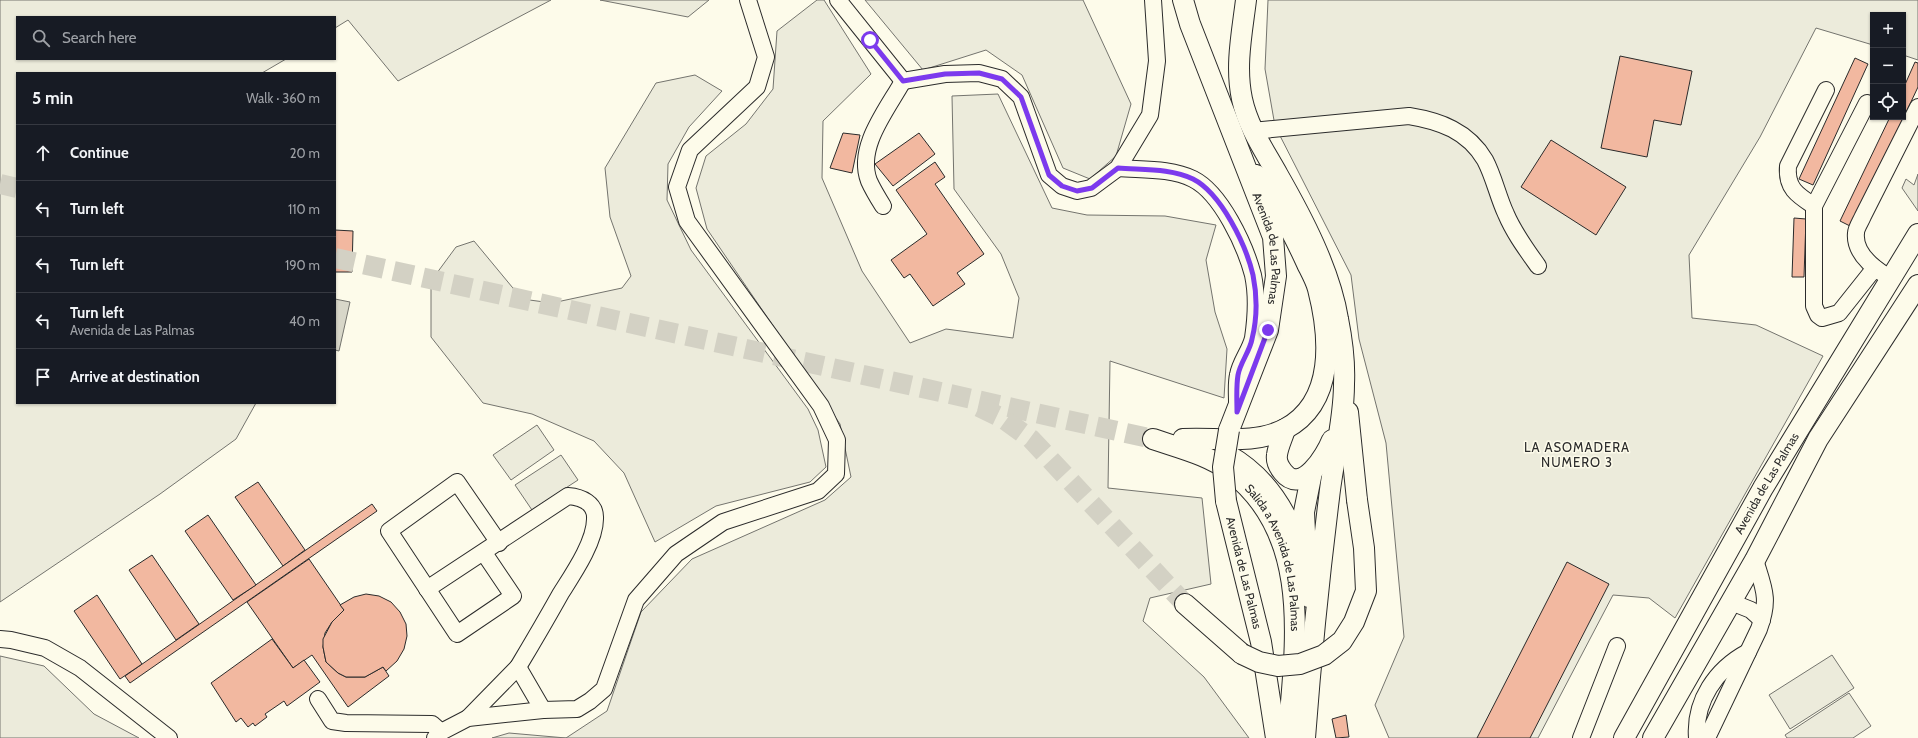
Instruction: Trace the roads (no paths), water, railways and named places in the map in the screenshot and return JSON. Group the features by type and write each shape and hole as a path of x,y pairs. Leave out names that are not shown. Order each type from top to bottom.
{"main road":[{"name":"Avenida de Las Palmas","path":"1183,0 1190,24 1273,237 1276,276 1268,330 1229,430 1223,467 1226,501 1261,642 1276,738"},
{"path":"1188,0 1190,24"},
{"path":"1185,604 1242,654 1259,662 1278,666 1300,664 1324,655 1342,641 1354,622 1366,591 1364,548 1356,500 1338,319 1331,287 1307,230 1279,176 1252,131 1242,99 1238,64 1246,0"},
{"path":"1183,439 1248,439 1264,436 1285,428 1297,420 1313,404 1323,381 1327,355 1324,322 1318,288 1298,243 1270,192 1241,156"},
{"name":"Avenida de Las Palmas","path":"1624,738 1883,274 1918,234"},
{"name":"Avenida de Las Palmas","path":"1653,738 1755,560 1818,439 1917,291"},
{"path":"1305,738 1312,638 1332,466 1342,416 1345,383"},
{"path":"1312,638 1304,512 1312,472 1329,447 1342,416"},
{"path":"1285,428 1276,456 1279,466 1286,476 1295,479 1304,477 1312,472"},
{"name":"Salida a Avenida de Las Palmas","path":"1183,439 1153,438 1211,460 1231,472 1248,488 1267,512 1284,543 1295,603 1295,646 1288,738"},
{"path":"1183,439 1213,448 1237,461 1255,474 1274,497 1287,519 1299,543 1307,572"}],"lane":[{"path":"468,718 543,710 577,709 590,701 604,689 636,600 676,554 723,522 818,491 836,474 837,440 821,406 687,221 677,187 690,150 757,87 766,57 748,0"},
{"path":"838,0 903,81"},
{"path":"882,206 869,180 865,156 874,130 903,81 945,74 979,73 1002,79 1021,97 1049,175 1062,186 1077,191 1092,188 1118,168 1150,115 1156,61 1153,0"},
{"path":"1814,206 1800,198 1791,187 1787,177 1788,166 1826,90"},
{"path":"1867,102 1814,206 1814,306 1818,315 1822,318 1839,313 1870,274 1883,274"},
{"path":"1883,274 1862,255 1858,246 1856,233 1863,216 1918,107"},
{"path":"1252,131 1409,116 1431,120 1455,129 1472,142 1485,160 1506,214 1521,242 1538,266"},
{"path":"1118,168 1176,173 1193,179 1209,190 1228,216 1253,275 1255,296 1252,340 1238,375 1237,412"},
{"path":"484,553 513,596 457,634 388,531 457,482 499,543"},
{"path":"318,699 332,721 346,723 432,724 438,735 468,718 518,667 585,552 594,528 595,513 585,500 568,496 484,553 427,589"},
{"path":"1707,738 1762,620 1766,594 1755,560"},
{"path":"1731,602 1742,605 1762,620"},
{"path":"0,639 18,641 45,648 80,668 169,738"},
{"path":"1581,738 1617,646"},
{"path":"1697,738 1696,720 1714,680 1735,659 1748,652"},
{"path":"518,667 543,710"}],"tunnel":[{"path":"0,184 16,188"},
{"path":"336,258 1153,439"},
{"path":"979,407 1002,418 1031,439 1185,604"}],"district":[{"name":"LA ASOMADERA NUMERO 3","path":"1577,454"}]}
